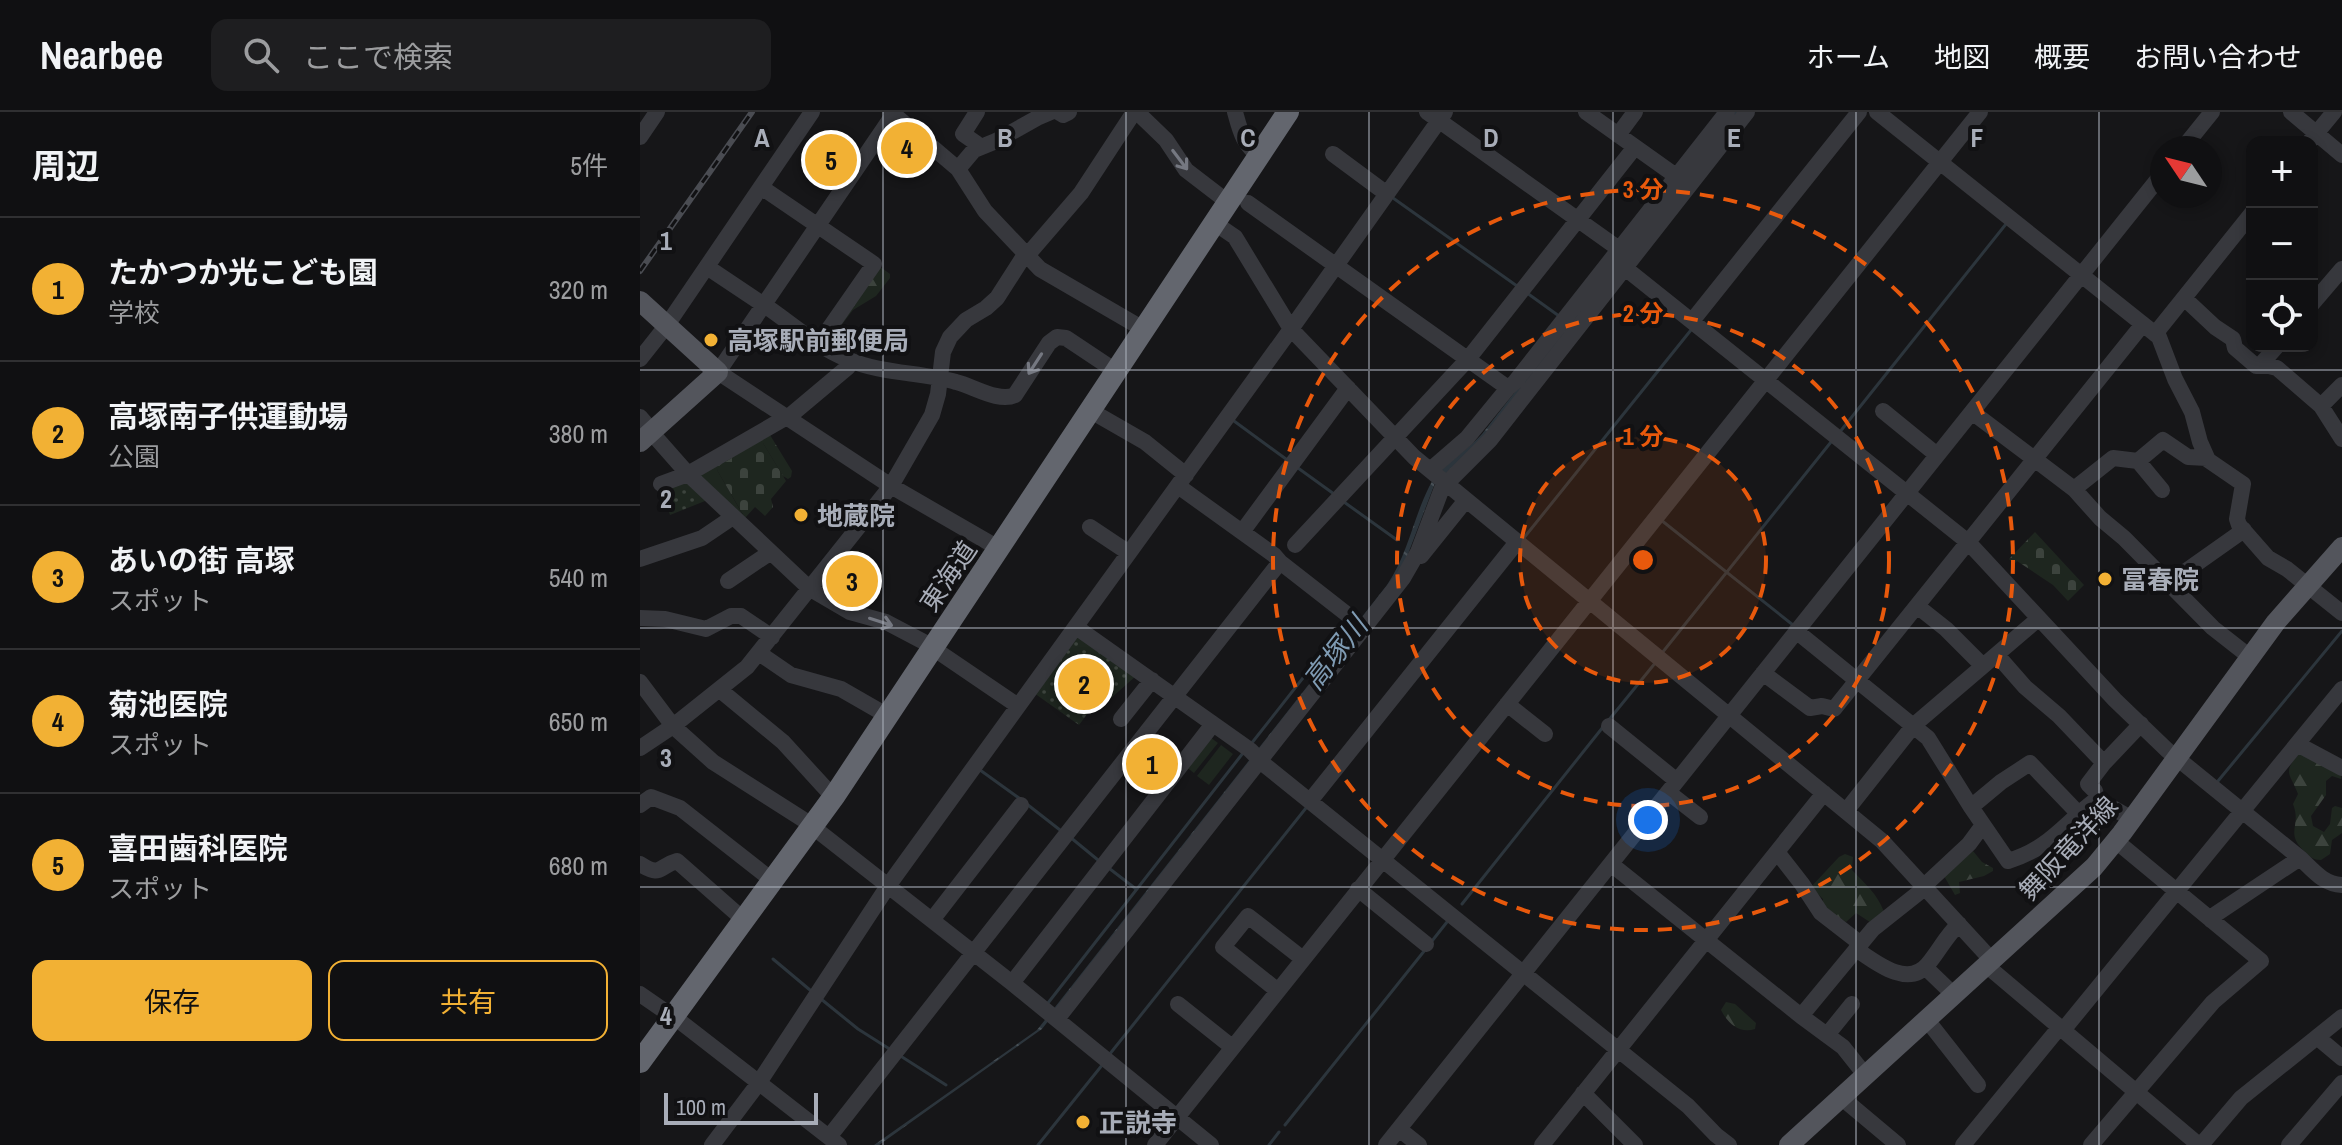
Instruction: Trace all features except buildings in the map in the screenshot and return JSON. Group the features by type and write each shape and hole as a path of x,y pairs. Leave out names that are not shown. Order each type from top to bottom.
{"highway":[{"name":"東海道","path":"640,1062 835,795 1216,224 1239,203 1260,156 1288,112"}],"main road":[{"path":"640,301 718,372 646,431"},
{"name":"舞阪竜洋線","path":"1789,1145 2084,877 2116,841 2250,657 2307,585 2342,547"}],"street":[{"path":"640,137 657,112"},
{"path":"640,359 667,325 812,112"},
{"path":"977,112 963,134 979,148"},
{"path":"958,169 970,154 996,141 1031,115 1051,112"},
{"path":"1058,112 1063,115 1069,112"},
{"path":"640,748 742,672 891,486 928,425 936,404 943,352 953,333 997,298 1022,259 1073,203 1135,112 1166,140 1186,170 1336,266 1508,388"},
{"path":"1235,112 1243,139 1260,156"},
{"path":"1586,112 1676,176"},
{"path":"1618,135 1635,112"},
{"path":"1411,566 1440,492 1438,477 1727,112"},
{"path":"1438,477 1490,440 1747,112"},
{"path":"1692,321 1859,112"},
{"path":"1877,112 2159,337 2192,412 2207,458"},
{"path":"1155,1145 1980,112"},
{"path":"2193,136 2212,112"},
{"path":"2291,112 2311,136"},
{"path":"2315,136 2334,112"},
{"path":"1000,549 891,486 718,372 894,113 958,169 985,211 1049,275 1145,330"},
{"path":"712,1145 758,1084 888,886 1336,266 1437,115 1619,249"},
{"path":"2318,141 2342,155"},
{"path":"1295,545 1468,359 1635,147"},
{"path":"1333,154 1387,194"},
{"path":"761,187 874,264 819,343"},
{"path":"1386,1145 2150,189"},
{"path":"1763,673 1810,708 1822,706 1834,709 2034,459 2149,329 2184,298 2246,220"},
{"path":"1216,224 1235,237 1291,329 1395,438 1438,477 1882,841 1987,955 1994,972 2200,1145 2241,1098 2342,1017"},
{"path":"707,267 819,343 851,361 873,367 957,382 1011,397 1049,343 1062,337 1117,372"},
{"path":"1625,268 1968,542 2115,700 2177,758 2327,882 2342,885"},
{"path":"2318,297 2342,269"},
{"path":"2184,298 2233,339 2235,348 2256,366 2277,368 2321,406 2342,439"},
{"path":"2263,366 2272,352"},
{"path":"661,484 688,474 786,417 848,367 851,361"},
{"path":"2321,406 2342,385"},
{"path":"1242,532 1348,388"},
{"path":"1091,411 1145,442 1182,480 1242,532 1353,619"},
{"path":"1883,411 1937,455"},
{"path":"1972,412 2074,489 2213,628 2250,657"},
{"path":"646,431 809,588 850,612 886,622 933,648 1018,706"},
{"path":"2138,461 2163,440 2188,457 2207,458 2243,484 2237,522 2268,558 2342,613"},
{"path":"2074,489 2113,458 2138,461 2162,490"},
{"path":"1053,1016 1257,757 1466,500"},
{"path":"640,559 702,538 733,517"},
{"path":"1090,527 1129,553"},
{"path":"2169,583 2244,530"},
{"path":"1310,801 1517,542"},
{"path":"728,581 771,552"},
{"path":"640,994 834,1141 973,952 1280,562"},
{"path":"1917,606 1946,629 1983,666"},
{"path":"640,618 665,619 706,629 731,616 741,616 772,637"},
{"path":"1846,811 1914,725 2038,619"},
{"path":"1076,627 1257,757 1688,1106 1729,1145"},
{"path":"1796,631 1914,725 1934,746 2008,861 2050,841 2097,799"},
{"path":"759,653 791,675 841,689 888,716"},
{"path":"1997,655 2025,687 2059,716 2104,763"},
{"path":"1121,719 1152,680"},
{"path":"640,682 673,726 713,762 812,827 1012,983 1211,1145"},
{"path":"1963,1145 2342,689"},
{"path":"720,690 783,742 835,795"},
{"path":"1507,704 1545,734"},
{"path":"1012,983 1213,724"},
{"path":"2132,819 2097,799 2095,791 2088,784 2141,724"},
{"path":"1609,726 1673,786 1700,817"},
{"path":"2297,744 2342,768"},
{"path":"1971,807 2030,763 2078,813"},
{"path":"1542,1145 1824,793"},
{"path":"640,805 651,797 680,808 773,881"},
{"path":"932,920 1021,805"},
{"path":"1801,1016 1873,929 1925,887 1969,844 1983,825"},
{"path":"2091,1145 2213,1002 2261,961 2116,841"},
{"path":"1777,852 1821,913 1895,973 1910,974 1926,968 1959,924"},
{"path":"2211,920 2300,858"},
{"path":"640,864 657,872 677,861 744,920"},
{"path":"1611,864 1843,1047 1866,1076"},
{"path":"1358,889 1426,944"},
{"path":"1278,991 1223,947 1248,916 1303,959"},
{"path":"1926,968 1954,995"},
{"path":"1178,1004 1232,1047"},
{"path":"1827,1035 1852,1004"},
{"path":"1927,1020 1978,1085"},
{"path":"2317,1037 2342,1058"},
{"path":"2289,1145 2342,1083"},
{"path":"1583,1093 1635,1145"},
{"path":"1842,1098 1898,1145"},
{"path":"1399,1129 1419,1145"}],"green space":[{"path":"879,266 890,274 890,278 876,296 853,310 840,327 843,333 835,346 826,339"},
{"path":"770,435 792,471 788,479 763,443 717,470 747,522 697,473"},
{"path":"757,443 763,443 786,481 771,499 773,507 765,516 755,507 745,518 717,470 720,465"},
{"path":"685,478 710,499 670,515 665,499 672,496 668,485"},
{"path":"2035,532 2084,585 2068,601 2053,585 2009,559"},
{"path":"1080,636 1137,675 1100,708 1088,713 1079,725 1034,693 1075,637"},
{"path":"1210,737 1218,743 1194,773 1186,767"},
{"path":"1221,745 1233,754 1209,785 1197,776"},
{"path":"2299,754 2342,772 2341,779 2332,776 2326,781 2326,795 2311,816 2313,826 2324,832 2330,824 2332,808 2342,808 2342,833 2332,840 2330,854 2321,860 2305,852 2294,834 2296,818 2293,804 2298,794 2289,769"},
{"path":"1973,851 1993,871 1959,882 1960,893 1955,895 1944,876"},
{"path":"1845,854 1853,857 1852,870 1874,894 1884,912 1873,924 1856,913 1846,922 1822,907 1823,899 1811,887"},
{"path":"1726,1002 1735,1004 1756,1023 1755,1029 1739,1029 1727,1020 1721,1010"}],"water":[{"name":"高塚川","path":"1734,112 1740,112 1486,437 1435,483 1405,562 1389,586 1042,1029 879,1145 874,1145 1037,1030 1387,585 1434,479 1482,434"}],"waterway":[{"path":"1393,198 1517,286"},
{"path":"1839,433 2006,224"},
{"path":"1527,293 1559,316"},
{"path":"1523,539 1691,330"},
{"path":"1234,421 1286,459"},
{"path":"1662,653 1831,442"},
{"path":"1298,468 1334,494"},
{"path":"1344,502 1397,540"},
{"path":"1661,520 1793,625"},
{"name":"高塚川","path":"1251,744 1347,622"},
{"path":"2218,781 2342,631"},
{"path":"1608,721 1656,662"},
{"path":"1462,904 1603,727"},
{"path":"1048,1003 1243,753"},
{"path":"980,770 1019,798"},
{"path":"1028,805 1060,830"},
{"path":"1109,1055 1306,808"},
{"path":"1070,837 1098,860"},
{"path":"1110,869 1136,889"},
{"path":"1432,941 1447,922"},
{"path":"1285,1125 1425,950"},
{"path":"773,959 810,990"},
{"path":"821,999 888,1048"},
{"path":"899,1055 946,1085"},
{"path":"1038,1145 1103,1064"},
{"path":"1269,1145 1279,1132"}],"railway":[{"path":"640,271 752,112"}],"place":[{"name":"菊池医院","path":"907,148"},
{"name":"喜田歯科医院","path":"831,160"},
{"name":"高塚駅前郵便局","path":"711,340"},
{"name":"地蔵院","path":"801,515"},
{"name":"冨春院","path":"2105,579"},
{"name":"あいの街 高塚","path":"852,581"},
{"name":"高塚南子供運動場","path":"1084,684"},
{"name":"たかつか光こども園","path":"1152,764"},
{"name":"正説寺","path":"1083,1122"}]}
